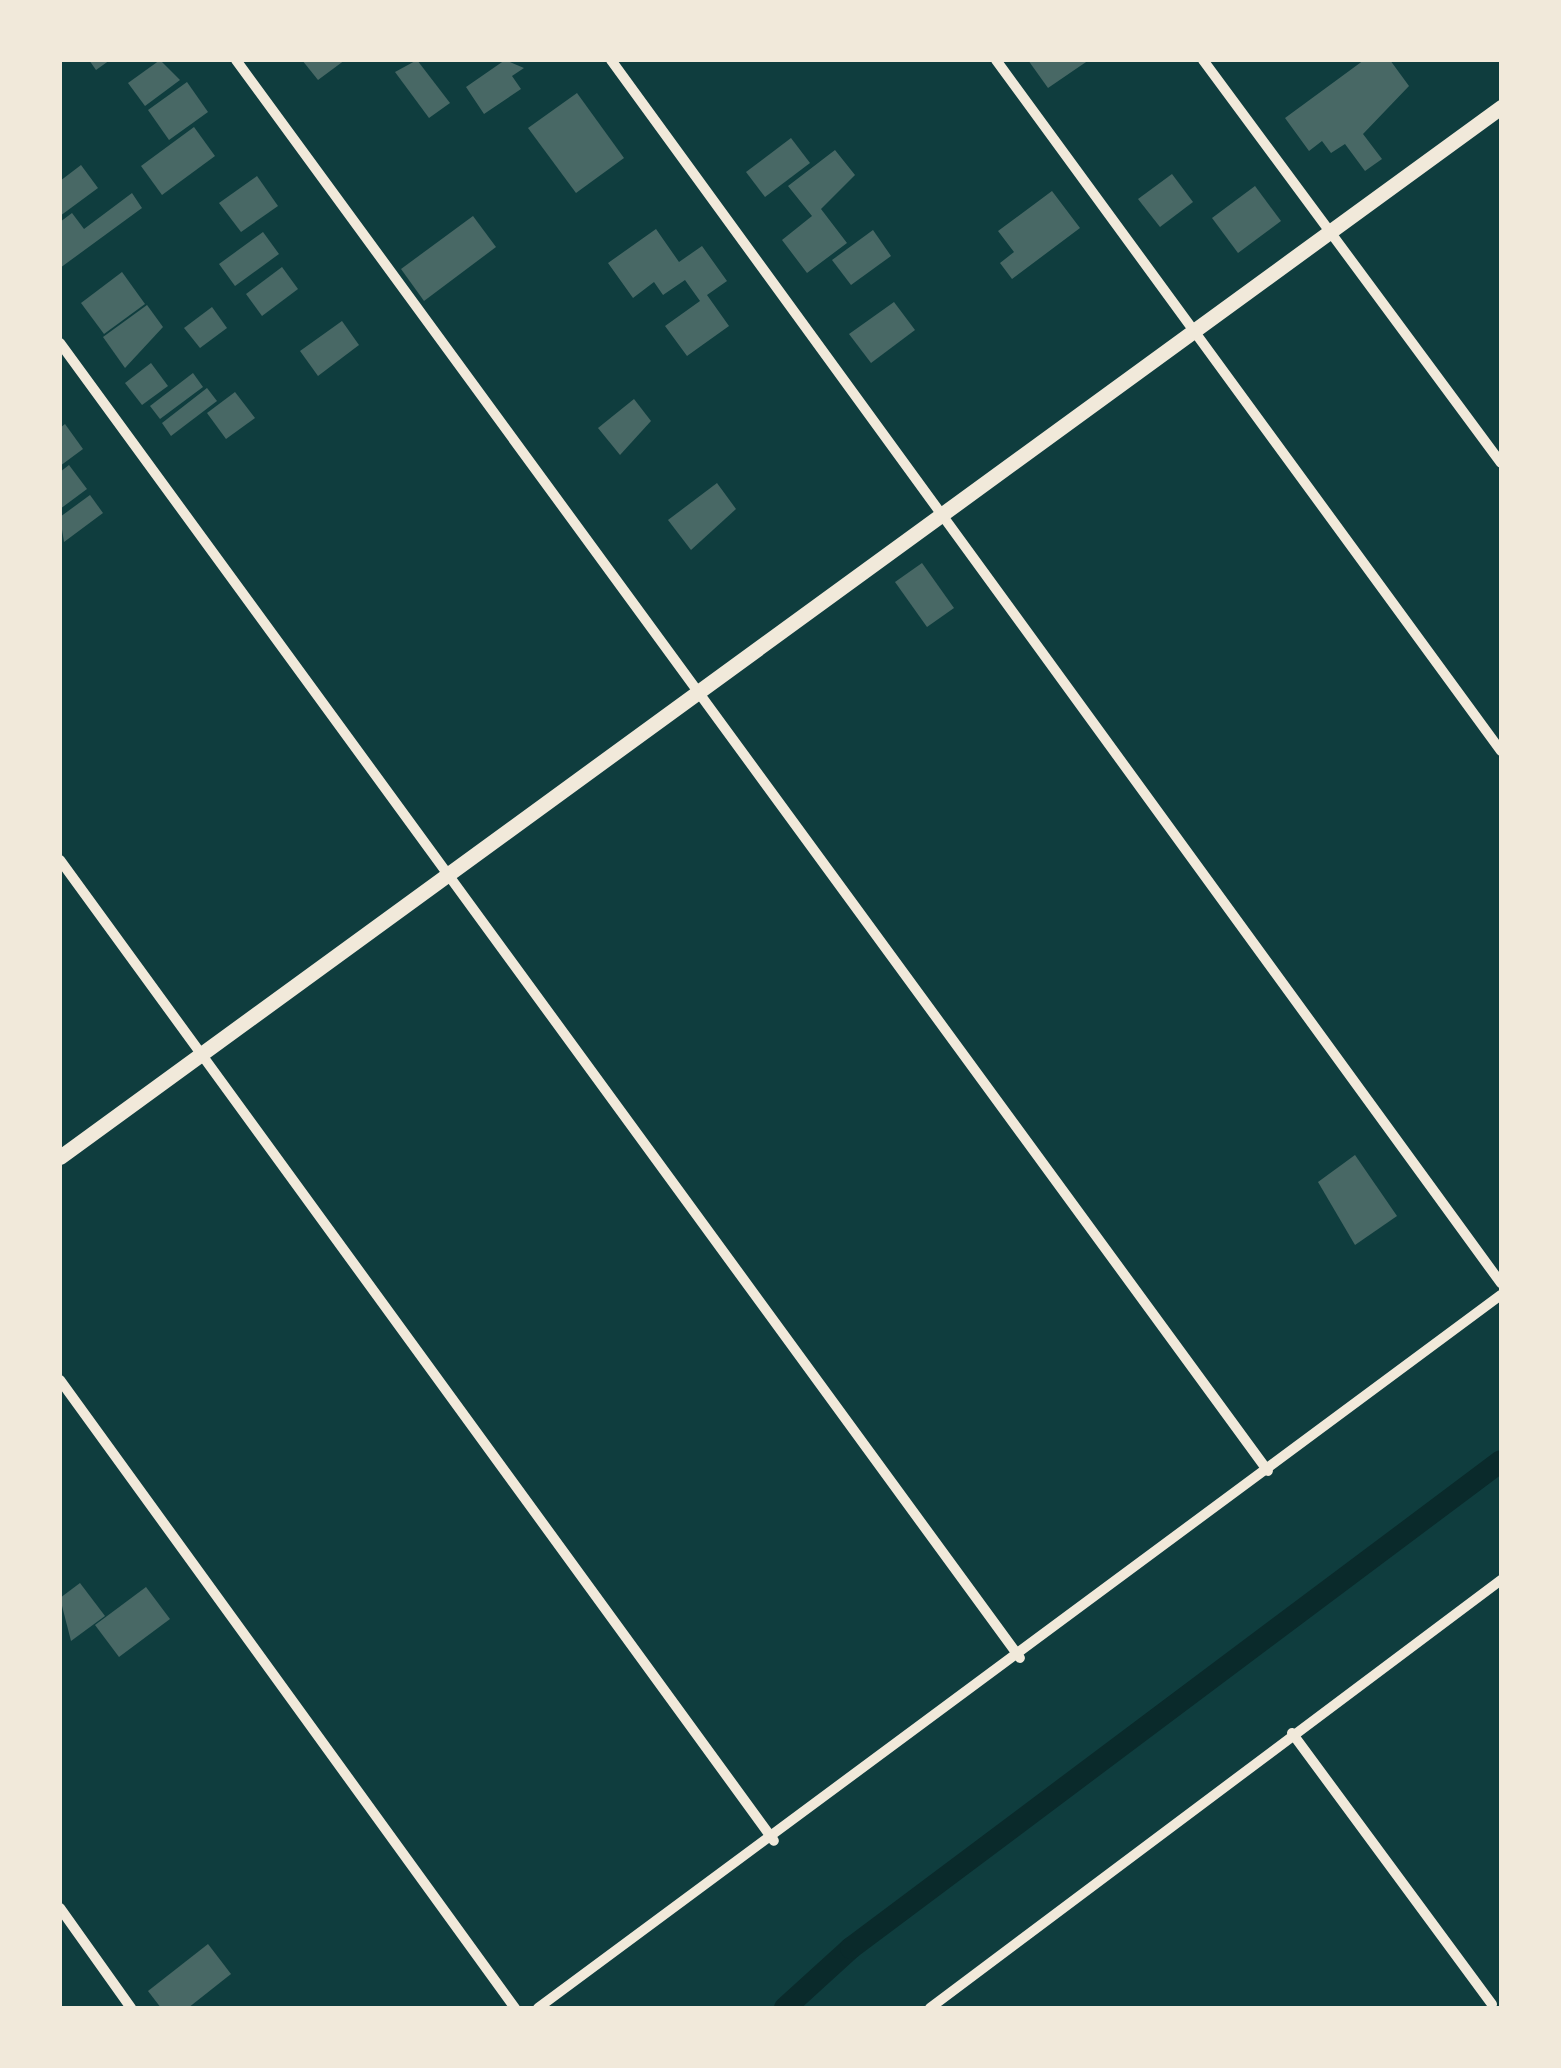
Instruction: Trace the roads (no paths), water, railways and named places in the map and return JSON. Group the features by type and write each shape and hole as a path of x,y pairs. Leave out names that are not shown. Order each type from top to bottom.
{"street":[{"path":"236,60 1268,1470"},
{"path":"611,60 941,520 1501,1284"},
{"path":"996,60 1501,751"},
{"path":"1203,60 1501,464"},
{"path":"60,1158 700,696 1501,107"},
{"path":"60,342 1020,1658"},
{"path":"60,860 774,1841"},
{"path":"538,2008 774,1841 1501,1295"},
{"path":"60,1380 515,2008"},
{"path":"930,2008 1501,1580"},
{"path":"1292,1733 1493,2003"},
{"path":"60,1908 132,2008"}],"waterway":[{"path":"785,2008 851,1948 1501,1461"}]}
